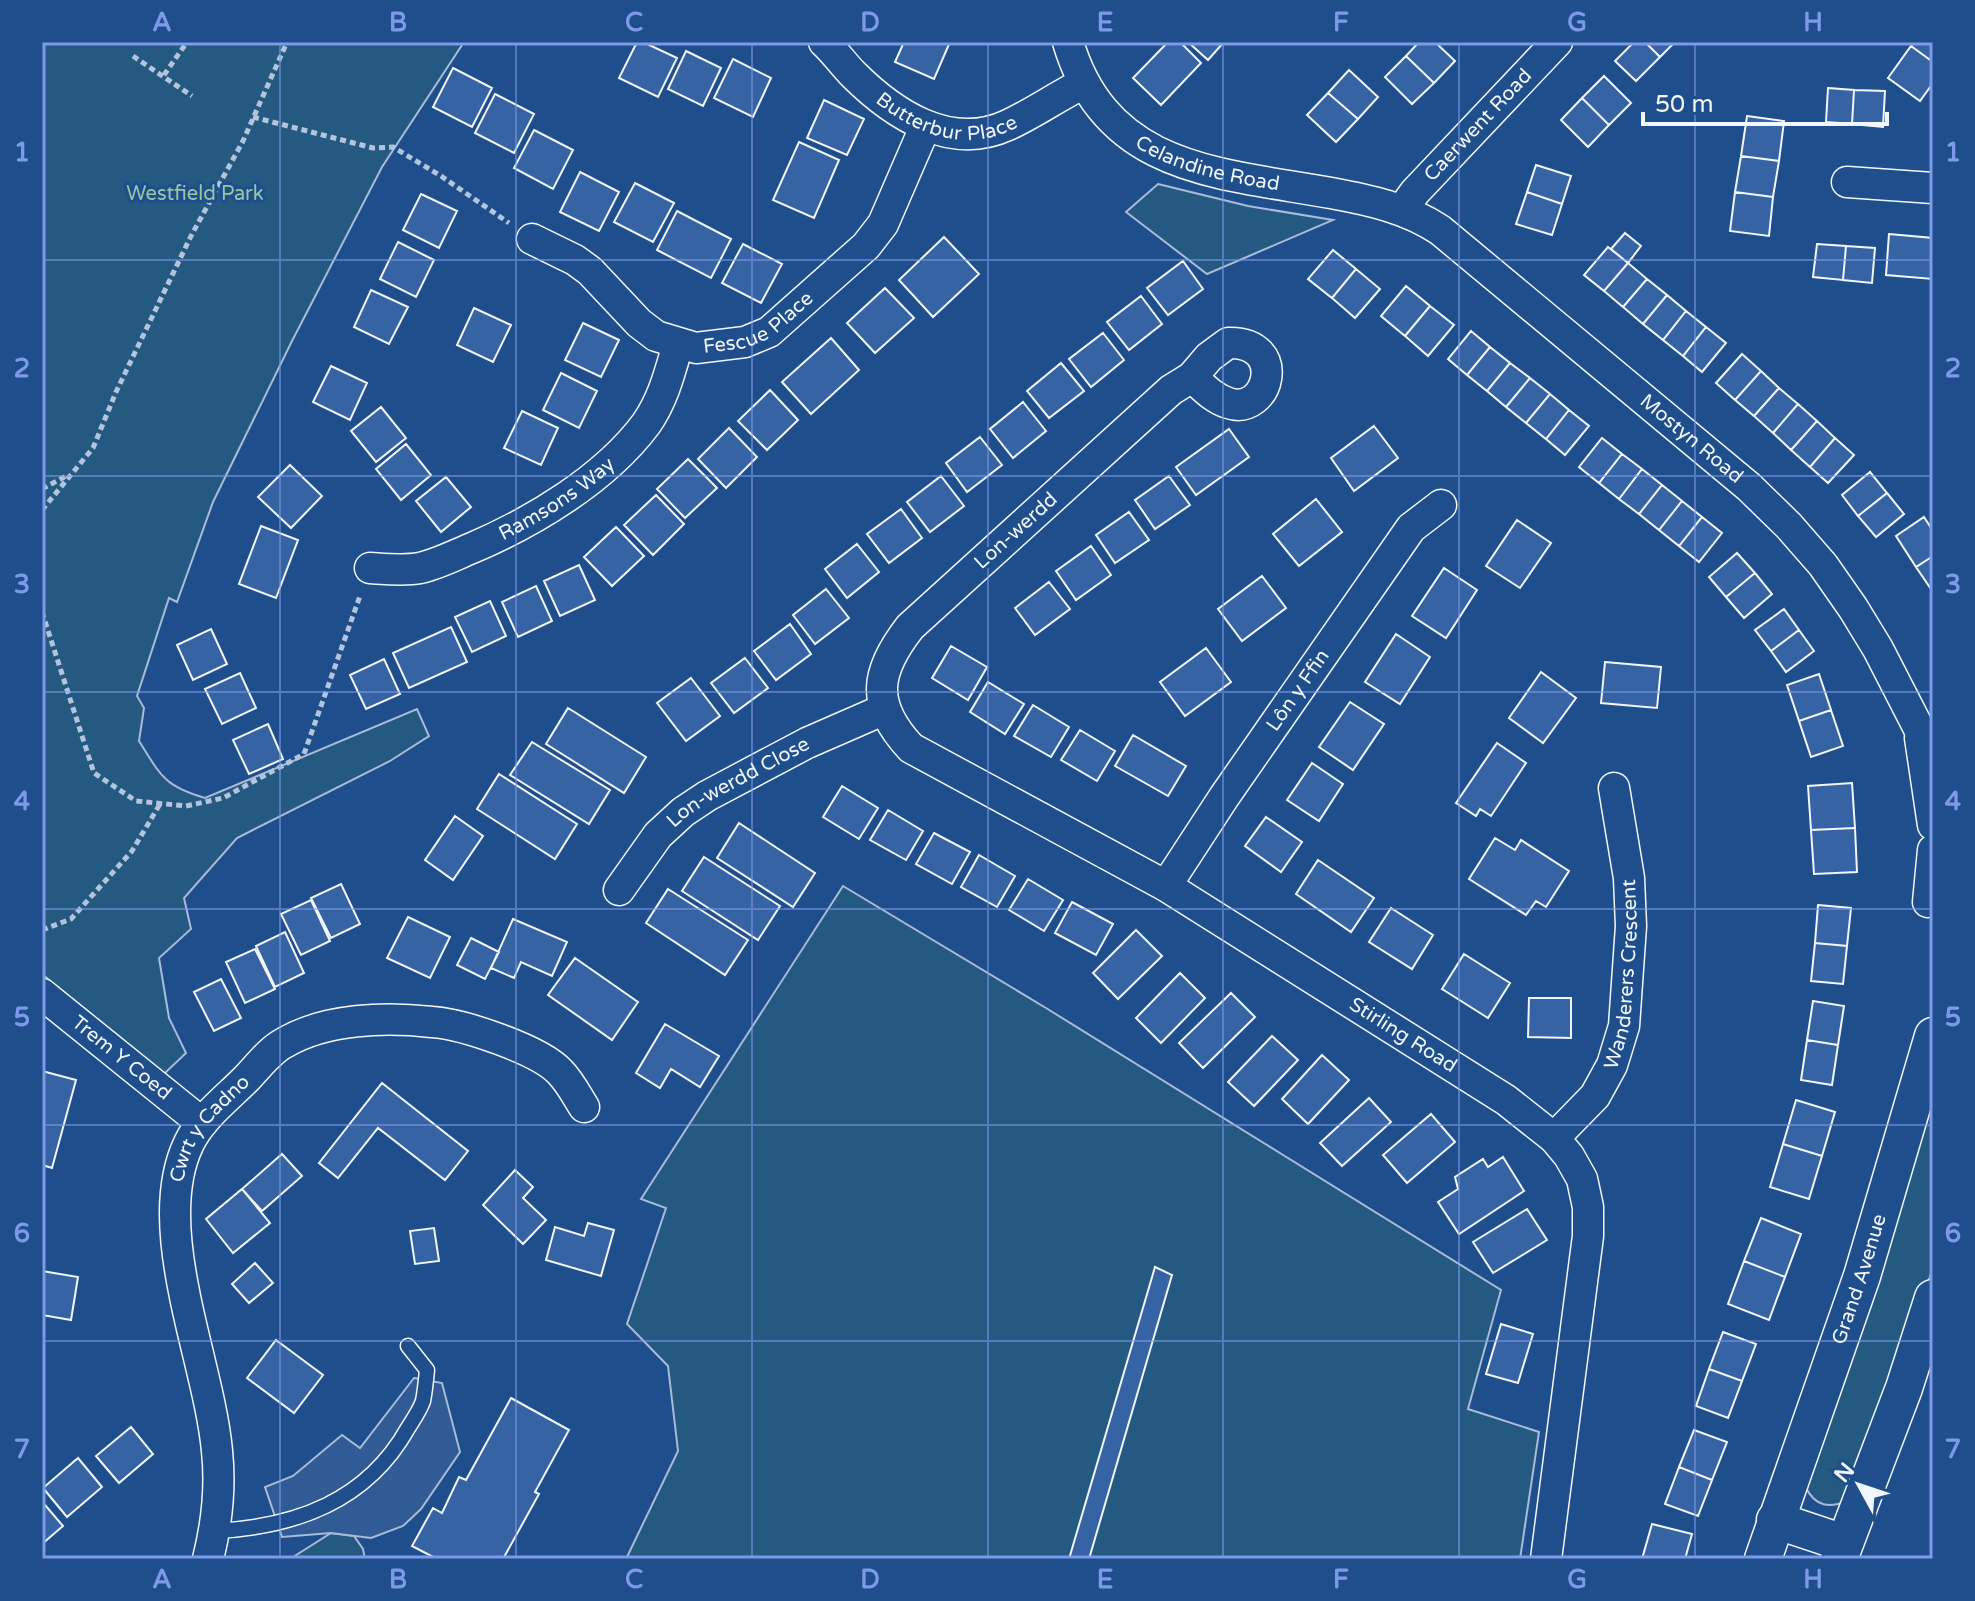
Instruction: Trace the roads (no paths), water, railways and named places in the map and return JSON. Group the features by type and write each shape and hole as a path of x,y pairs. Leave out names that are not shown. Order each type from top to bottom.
{"street":[{"name":"Butterbur Place","path":"824,42 875,94 937,132 981,134 1006,126 1084,83"},
{"name":"Celandine Road","path":"1068,42 1084,83 1102,108 1128,135 1150,150 1188,166 1366,199 1402,210"},
{"name":"Caerwent Road","path":"1402,210 1415,192 1557,42"},
{"name":"Fescue Place","path":"532,239 590,271 639,323 656,336 678,344 717,347 745,342 769,332 866,246 883,224 925,127"},
{"path":"1847,182 1933,188"},
{"name":"Mostyn Road","path":"1402,210 1420,216 1440,230 1749,487 1789,526 1823,565 1853,608 1926,730 1933,756"},
{"name":"Ramsons Way","path":"370,568 418,568 443,560 509,532 573,492 625,447 646,424 661,398 678,344"},
{"name":"Lon-werdd","path":"885,709 882,676 891,651 910,627 1171,390 1192,377"},
{"name":"Lôn y Ffin","path":"1166,886 1411,528 1441,505"},
{"name":"Stirling Road","path":"885,709 896,731 911,748 1166,886 1506,1100 1554,1138 1569,1156 1582,1179 1588,1207 1588,1236 1546,1559"},
{"name":"Lon-werdd Close","path":"619,890 658,835 683,812 807,743 885,709"},
{"name":"Mostyn Road","path":"1926,730 1933,825"},
{"name":"Wanderers Crescent","path":"1554,1138 1595,1096 1612,1065 1624,1026 1631,926 1629,878 1614,788"},
{"path":"1928,902 1933,850"},
{"name":"Trem Y Coed","path":"42,994 202,1123"},
{"name":"Cwrt y Cadno","path":"212,1545 219,1510 217,1450 176,1242 173,1206 182,1161 189,1142 202,1123 283,1043 313,1031 379,1020 443,1023 481,1032 518,1047 560,1070 584,1107"},
{"name":"Grand Avenue","path":"1763,1559 1862,1276 1933,1036"},
{"path":"1775,1520 1842,1551 1933,1298"}],"lane":[{"path":"212,1545 240,1530 295,1518 349,1496 394,1454 422,1403 427,1370 408,1346"}],"park label":[{"name":"Westfield Park","path":"195,194"}]}
